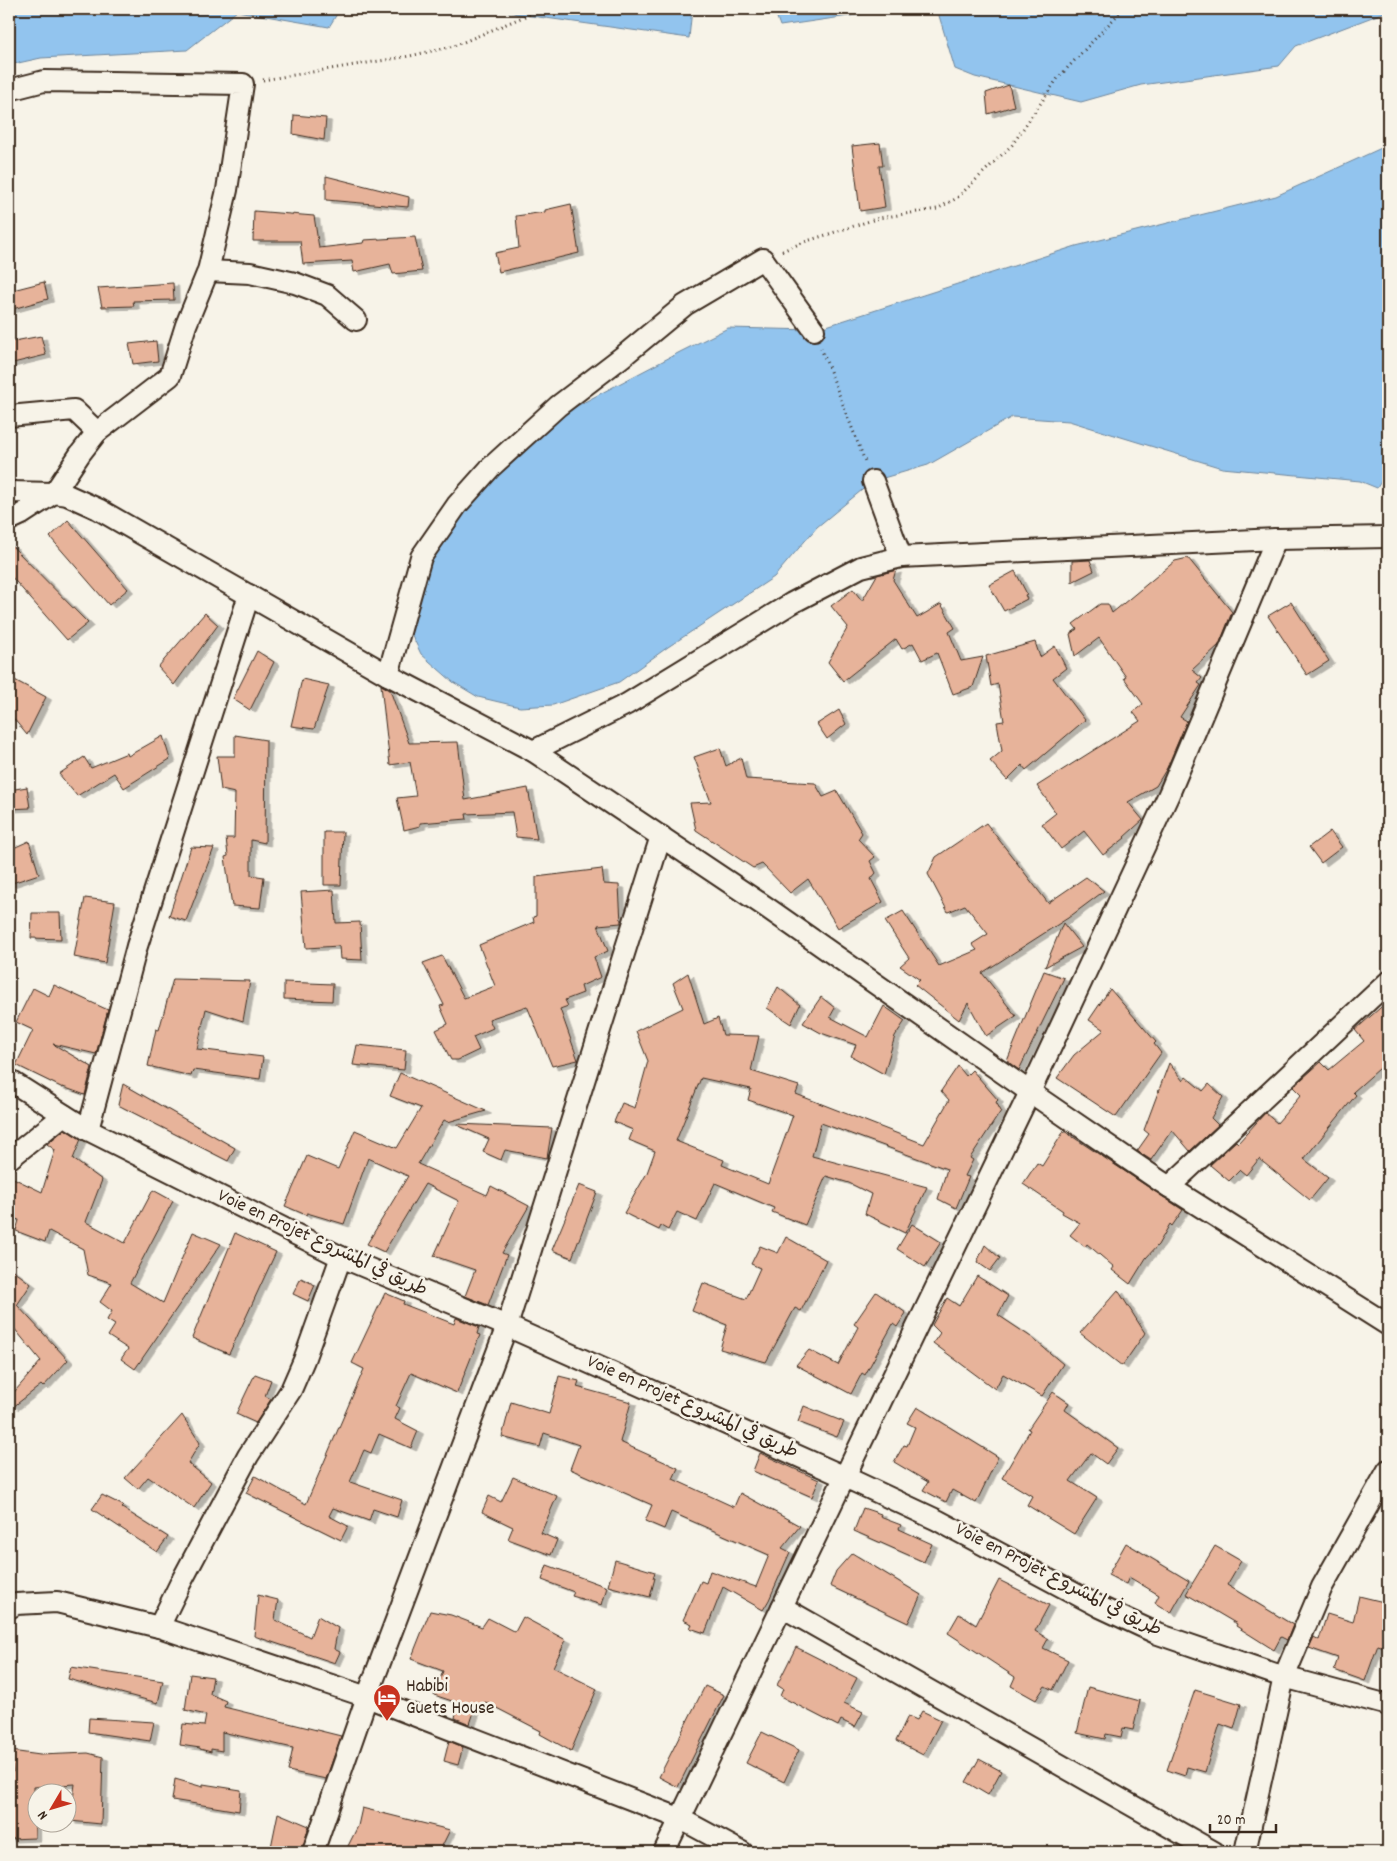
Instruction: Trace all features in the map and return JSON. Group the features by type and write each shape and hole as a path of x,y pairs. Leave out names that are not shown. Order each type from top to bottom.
{"street":[{"path":"9,90 44,81 242,84 227,190 208,271 186,325 170,376 97,432 54,493 22,514 9,520"},
{"path":"388,675 421,557 456,505 490,468 558,406 685,305 763,259 814,330"},
{"path":"208,271 250,273 295,284 326,295 356,320"},
{"path":"9,416 74,410 97,432"},
{"path":"873,481 901,557"},
{"path":"9,492 67,495 98,509 388,675 533,751 766,907 1030,1092 1169,1186 1388,1325"},
{"path":"533,751 627,704 792,603 861,567 901,557 1276,539 1388,537"},
{"path":"664,1852 1030,1092 1169,794 1276,539"},
{"path":"88,1130 137,946 249,595"},
{"path":"313,1852 366,1697 507,1326 662,836"},
{"path":"1169,1186 1388,982"},
{"name":"Voie en Projet طريق في المشروع","path":"9,1080 88,1130 341,1257 507,1326 845,1477 937,1520 1100,1606 1158,1634 1284,1677 1388,1705"},
{"path":"9,1158 64,1115"},
{"path":"160,1627 180,1584 248,1456 291,1390 304,1360 341,1257"},
{"path":"1245,1852 1284,1677 1322,1587 1388,1470"},
{"path":"9,1608 16,1604 57,1602 160,1627 366,1697 679,1818 742,1852"},
{"path":"782,1607 1214,1852"}],"path":[{"path":"242,84 410,56 454,46 542,9"},
{"path":"763,259 804,242 879,218 938,209 957,198 1012,145 1058,78 1123,9"},
{"path":"814,330 873,481"}],"water":[{"path":"9,9 340,9 329,27 237,11 187,50 41,58 9,65"},
{"path":"501,9 692,9 689,38 517,14"},
{"path":"774,9 897,9 780,26"},
{"path":"937,9 1388,9 1388,11 1296,46 1279,66 1141,85 1081,102 975,77 955,69"},
{"path":"1388,145 1388,470 1377,488 1360,481 1222,468 1069,421 1012,417 928,465 873,481 817,527 774,577 619,682 553,705 520,707 478,697 453,682 421,654 410,631 423,566 458,498 573,408 728,328 814,330 1076,246 1276,196"}],"building":[{"path":"1009,85 1014,106 988,114 986,93"},
{"path":"294,115 326,118 324,140 293,134"},
{"path":"880,143 883,166 879,166 885,207 860,211 852,146"},
{"path":"326,176 409,197 408,207 326,200"},
{"path":"571,204 579,253 499,272 495,253 519,248 516,216 545,212 545,210"},
{"path":"254,211 314,216 319,248 363,243 364,240 415,237 422,271 393,274 390,264 354,272 352,261 303,264 300,241 253,241"},
{"path":"44,282 48,299 9,310 9,291"},
{"path":"173,283 174,300 133,301 134,306 102,307 98,288"},
{"path":"41,336 46,355 9,364 9,342"},
{"path":"156,341 158,361 133,364 129,344"},
{"path":"68,520 128,589 109,605 50,537"},
{"path":"9,543 88,623 67,640 9,574"},
{"path":"1188,558 1232,612 1219,645 1192,670 1202,678 1198,683 1201,685 1180,717 1187,721 1167,768 1156,786 1128,802 1143,820 1125,838 1103,855 1084,831 1061,849 1042,824 1056,813 1037,786 1140,721 1133,712 1143,704 1099,638 1075,656 1070,634 1077,629 1073,624 1100,604 1108,604 1112,613 1175,561"},
{"path":"1090,560 1094,571 1072,582 1072,561"},
{"path":"896,570 893,580 917,618 941,604 955,628 949,632 961,661 983,657 973,687 953,694 937,653 922,660 913,643 902,649 896,639 843,681 828,662 848,627 831,606 853,589 862,601 877,575"},
{"path":"1015,571 1027,594 1025,595 1027,599 1004,611 989,585"},
{"path":"1291,602 1329,661 1307,675 1268,616"},
{"path":"205,613 218,625 174,685 158,667"},
{"path":"1035,642 1040,657 1055,646 1066,668 1053,678 1085,720 1026,770 1022,765 1007,780 990,761 1002,751 997,722 1004,721 998,684 991,686 986,656"},
{"path":"257,651 274,662 250,710 233,699"},
{"path":"9,677 46,697 27,735 9,713"},
{"path":"302,679 329,685 314,729 291,726"},
{"path":"381,685 390,690 409,743 458,742 465,800 528,788 537,839 516,837 512,812 466,814 467,819 420,823 420,826 404,830 397,798 416,796 410,762 390,765"},
{"path":"839,710 846,724 827,739 817,724"},
{"path":"235,735 266,740 265,843 251,840 251,875 264,877 260,908 232,906 225,857 228,856 226,838 234,838 235,793 221,790 217,756 235,756"},
{"path":"163,736 170,759 124,788 114,773 77,796 59,774 84,757 91,768 127,753 128,756"},
{"path":"720,748 726,766 741,758 746,779 815,783 823,797 837,791 862,833 858,839 875,857 870,861 876,873 871,879 883,902 838,928 808,879 790,893 762,864 753,868 696,830 690,803 711,802 694,757"},
{"path":"27,787 30,808 9,809 9,790"},
{"path":"986,823 1048,903 1086,877 1104,891 1068,918 982,973 1016,1016 986,1036 968,1003 959,1020 915,985 920,980 900,966 909,958 885,921 903,911 939,966 977,950 972,944 988,934 965,905 948,912 928,874 936,857"},
{"path":"1330,831 1342,847 1321,863 1309,847"},
{"path":"324,832 343,832 341,885 324,885"},
{"path":"29,841 39,874 9,884 9,850"},
{"path":"191,847 214,848 186,921 169,916"},
{"path":"602,869 604,884 619,885 621,923 598,925 608,951 594,957 601,977 581,986 583,993 565,1000 568,1006 560,1009 578,1060 552,1066 527,1006 489,1019 493,1028 473,1037 479,1050 458,1060 451,1060 436,1030 448,1024 440,1006 444,1005 423,963 442,956 464,998 495,986 479,945 534,922 533,917 536,916 536,877"},
{"path":"334,890 336,923 360,922 362,960 340,959 339,946 306,948 301,892"},
{"path":"85,898 115,902 105,963 74,957"},
{"path":"32,913 60,913 61,939 31,938"},
{"path":"1063,923 1082,947 1045,967"},
{"path":"1044,971 1064,978 1019,1070 1007,1061"},
{"path":"688,973 704,1024 718,1018 723,1035 759,1036 751,1071 799,1086 796,1094 924,1144 949,1100 941,1091 958,1066 966,1076 972,1070 998,1100 996,1102 1001,1111 970,1158 973,1160 965,1176 969,1177 956,1208 938,1199 947,1169 821,1123 812,1156 927,1187 905,1233 865,1214 871,1194 849,1183 826,1176 805,1225 772,1212 774,1208 715,1183 697,1221 677,1212 668,1230 661,1226 659,1230 624,1213 647,1173 655,1151 629,1140 633,1130 614,1122 622,1103 635,1108 648,1061 636,1031 683,1008 673,983","holes":["701,1078 751,1089 748,1100 793,1115 768,1184 722,1165 724,1160 676,1141"]},
{"path":"173,979 250,981 243,1021 206,1009 197,1049 263,1057 260,1079 193,1070 191,1076 148,1066 156,1029 159,1030"},
{"path":"284,982 333,984 332,1001 284,999"},
{"path":"54,985 108,1010 96,1054 53,1044 92,1067 85,1095 63,1088 16,1065 33,1030 16,1022 33,988 49,996"},
{"path":"778,987 800,1005 791,1024 767,1008"},
{"path":"1110,989 1156,1042 1154,1044 1161,1053 1116,1117 1057,1078 1074,1055 1104,1030 1089,1020"},
{"path":"821,997 835,1008 830,1017 868,1037 884,1006 905,1021 895,1036 884,1074 851,1056 856,1045 821,1033 803,1023"},
{"path":"1388,1001 1388,1061 1353,1092 1356,1095 1304,1159 1328,1178 1310,1200 1259,1159 1246,1175 1240,1170 1229,1181 1210,1165 1236,1141 1238,1143 1265,1113 1277,1123 1301,1095 1293,1087 1321,1062 1329,1070 1364,1041 1355,1030"},
{"path":"357,1045 406,1050 404,1070 353,1065"},
{"path":"1169,1063 1183,1081 1186,1077 1203,1091 1209,1084 1223,1097 1211,1118 1218,1125 1190,1151 1172,1130 1151,1160 1137,1151 1149,1134 1144,1130"},
{"path":"400,1073 486,1111 448,1122 444,1120 418,1164 487,1195 491,1186 529,1206 502,1253 507,1255 488,1305 465,1296 475,1270 434,1256 459,1201 425,1184 384,1252 367,1244 408,1176 368,1158 344,1224 307,1213 306,1215 285,1206 307,1156 338,1169 355,1130 397,1148 421,1108 390,1096"},
{"path":"123,1084 235,1148 228,1161 118,1105"},
{"path":"457,1124 552,1128 547,1158 505,1150 501,1160 483,1152 489,1139"},
{"path":"65,1129 81,1139 73,1159 102,1180 86,1222 125,1243 153,1190 173,1201 130,1283 163,1303 193,1232 221,1244 135,1369 121,1359 128,1349 108,1336 115,1325 107,1320 112,1311 100,1302 112,1283 88,1275 83,1249 49,1231 45,1242 16,1231 19,1220 9,1217 9,1176 42,1192 55,1150 47,1144"},
{"path":"1064,1131 1183,1210 1172,1226 1170,1224 1158,1245 1146,1258 1130,1284 1112,1270 1114,1267 1087,1244 1085,1247 1070,1235 1080,1223 1062,1213 1063,1211 1023,1184 1037,1163 1042,1166"},
{"path":"579,1185 597,1192 572,1258 552,1250"},
{"path":"912,1224 941,1242 925,1267 897,1249"},
{"path":"235,1233 276,1252 229,1354 192,1338"},
{"path":"786,1237 826,1260 801,1311 795,1308 766,1362 720,1349 727,1325 692,1311 703,1283 746,1299 760,1268 751,1264 760,1246 778,1253"},
{"path":"985,1245 1000,1258 990,1271 977,1262"},
{"path":"9,1267 31,1284 17,1305 68,1360 43,1387 41,1385 13,1407 9,1402 9,1398 41,1361 9,1322"},
{"path":"977,1276 1008,1296 998,1315 1031,1337 1063,1364 1042,1396 1003,1374 995,1389 933,1343 940,1333 932,1325 947,1298 959,1306"},
{"path":"301,1278 315,1285 308,1301 293,1294"},
{"path":"1118,1290 1145,1333 1122,1366 1080,1333"},
{"path":"876,1292 906,1313 897,1327 893,1324 865,1375 862,1373 851,1394 796,1365 809,1350 838,1365 858,1327 854,1324"},
{"path":"385,1293 404,1301 403,1304 454,1324 456,1318 479,1327 477,1334 480,1335 457,1393 411,1373 396,1406 400,1408 395,1419 418,1431 411,1448 379,1434 371,1453 364,1450 350,1482 402,1500 397,1517 373,1509 369,1521 333,1508 329,1516 348,1526 341,1540 246,1493 255,1476 306,1504 364,1369 352,1363"},
{"path":"255,1374 271,1380 265,1396 271,1399 256,1423 236,1414"},
{"path":"559,1376 579,1381 577,1387 631,1402 620,1442 678,1468 673,1479 734,1507 740,1493 800,1526 782,1548 790,1552 763,1610 723,1587 705,1633 690,1628 692,1624 683,1620 701,1581 706,1583 710,1571 756,1587 769,1555 671,1512 664,1529 645,1521 652,1505 570,1469 579,1445 544,1433 540,1447 502,1437 511,1402 549,1414"},
{"path":"1053,1392 1069,1403 1065,1410 1118,1448 1106,1464 1091,1453 1070,1481 1097,1498 1074,1534 1027,1505 1032,1496 1002,1478 1030,1430 1028,1429"},
{"path":"804,1406 844,1422 837,1437 798,1422"},
{"path":"917,1407 998,1457 976,1503 952,1490 946,1502 923,1490 928,1482 894,1462 904,1445 907,1446 915,1427 907,1423"},
{"path":"182,1415 200,1443 188,1463 211,1482 194,1508 148,1477 138,1489 125,1478"},
{"path":"760,1453 819,1480 812,1497 753,1471"},
{"path":"513,1477 557,1496 541,1533 557,1540 551,1555 508,1539 513,1527 482,1512 489,1496 501,1502"},
{"path":"102,1495 124,1506 122,1508 168,1537 157,1552 92,1509"},
{"path":"863,1508 881,1514 880,1517 901,1525 899,1529 932,1544 924,1562 854,1531"},
{"path":"1126,1543 1189,1581 1171,1613 1155,1603 1159,1595 1129,1577 1126,1584 1108,1575"},
{"path":"1215,1546 1241,1561 1227,1585 1293,1625 1287,1640 1281,1637 1274,1650 1236,1626 1237,1624 1186,1594"},
{"path":"852,1553 921,1595 908,1623 830,1586 836,1571"},
{"path":"615,1560 655,1572 650,1597 608,1586"},
{"path":"547,1565 607,1587 602,1605 572,1596 574,1592 542,1580"},
{"path":"999,1580 1049,1605 1035,1631 1048,1639 1043,1648 1068,1660 1053,1690 1045,1686 1036,1700 1011,1686 1015,1677 948,1633 959,1614 976,1625"},
{"path":"258,1595 278,1600 275,1620 310,1637 318,1616 338,1628 334,1649 340,1652 335,1663 254,1636"},
{"path":"1359,1596 1388,1603 1388,1632 1384,1647 1378,1645 1365,1681 1334,1670 1338,1658 1309,1648 1314,1637 1319,1640 1327,1614 1353,1622"},
{"path":"430,1611 451,1615 482,1627 488,1618 515,1632 523,1617 566,1640 553,1667 597,1689 571,1751 540,1734 541,1731 485,1702 482,1712 475,1709 470,1724 455,1718 458,1703 434,1695 443,1671 411,1659"},
{"path":"796,1647 857,1678 844,1703 863,1712 855,1727 841,1720 838,1726 780,1696 783,1689 777,1685"},
{"path":"71,1667 163,1681 158,1703 68,1679"},
{"path":"190,1674 213,1677 210,1694 226,1701 224,1707 341,1736 326,1779 288,1771 293,1748 222,1732 222,1751 211,1749 211,1752 180,1745 183,1724 204,1726 206,1715 185,1710"},
{"path":"705,1686 724,1695 678,1787 659,1777"},
{"path":"1088,1687 1140,1701 1133,1730 1123,1728 1121,1737 1106,1734 1105,1739 1077,1733"},
{"path":"1195,1690 1241,1704 1234,1729 1220,1724 1205,1772 1187,1767 1185,1776 1167,1770"},
{"path":"922,1711 941,1720 923,1755 896,1741 908,1716 917,1720"},
{"path":"89,1718 154,1722 150,1741 88,1732"},
{"path":"762,1732 799,1750 784,1782 746,1763"},
{"path":"449,1741 463,1747 458,1765 444,1761"},
{"path":"11,1751 40,1755 88,1753 103,1757 101,1824 78,1822 78,1784 28,1784 28,1834 35,1834 35,1838 9,1839 9,1772 13,1772"},
{"path":"979,1759 1001,1771 988,1795 966,1782"},
{"path":"175,1779 203,1787 203,1784 241,1790 239,1811 172,1800"},
{"path":"362,1808 450,1830 439,1852 345,1852 358,1826"},
{"path":"278,1813 309,1826 301,1852 270,1852"}],"place":[{"name":"Habibi Guets House","path":"387,1722"}]}
